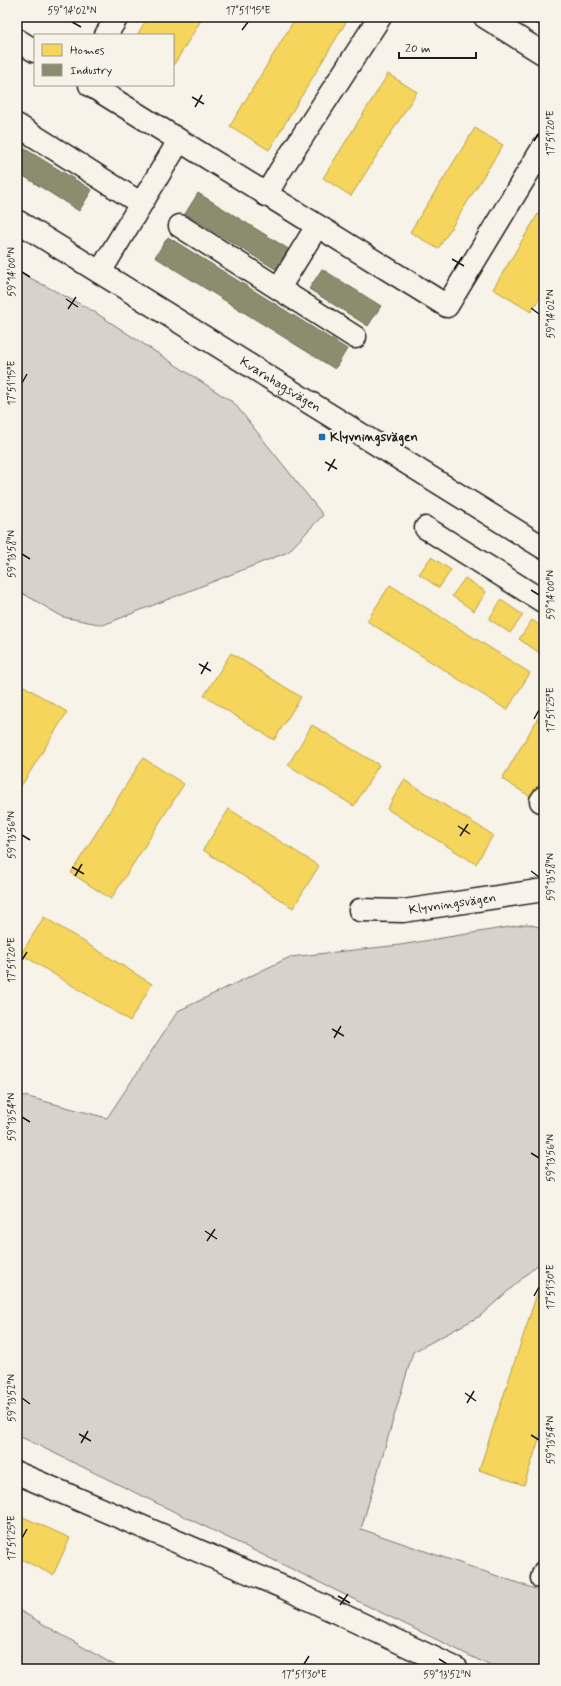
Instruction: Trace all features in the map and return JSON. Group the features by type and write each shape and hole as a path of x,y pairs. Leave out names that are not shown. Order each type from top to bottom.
{"street":[{"path":"107,34 117,17"},
{"path":"266,195 380,17"},
{"path":"485,17 544,54"},
{"path":"17,40 34,50"},
{"path":"92,86 447,306 544,146"},
{"path":"17,125 140,203"},
{"path":"100,272 140,203 179,141"},
{"name":"Kvarnhagsvägen","path":"17,221 544,548"},
{"path":"180,226 355,337"},
{"path":"279,288 317,226"},
{"path":"426,528 544,602"},
{"name":"Klyvningsvägen","path":"360,910 403,911 544,890"},
{"path":"17,1473 285,1588 457,1669"}],"shaded area":[{"path":"17,271 93,311 234,403 323,515 288,552 103,625 63,617 17,590"},
{"path":"527,924 544,928 544,1259 480,1316 413,1352 361,1529 544,1592 544,1669 497,1669 17,1435 17,1094 107,1118 178,1011 290,957 400,945"},
{"path":"17,1609 121,1669 17,1669"}],"building: Homes":[{"path":"61,17 75,17 71,23"},
{"path":"148,17 203,17 174,64 174,34 138,34"},
{"path":"296,17 349,17 269,150 230,126"},
{"path":"525,17 544,17 544,28"},
{"path":"388,74 417,92 351,196 323,178"},
{"path":"475,128 503,145 438,249 410,232"},
{"path":"544,204 544,291 531,312 493,289"},
{"path":"431,557 451,570 439,588 419,574"},
{"path":"465,578 486,592 474,611 452,596"},
{"path":"390,585 530,673 507,710 367,621"},
{"path":"501,600 523,615 510,633 489,619"},
{"path":"532,620 544,628 544,649 541,654 519,639"},
{"path":"231,653 301,697 274,740 204,696"},
{"path":"24,686 67,712 17,793 17,698"},
{"path":"544,708 544,776 531,797 502,779"},
{"path":"312,725 379,765 354,806 288,765"},
{"path":"143,758 184,784 111,899 71,873"},
{"path":"404,780 493,835 476,864 387,809"},
{"path":"229,809 319,866 293,908 203,850"},
{"path":"44,917 152,984 130,1021 21,954"},
{"path":"538,1291 544,1293 544,1424 524,1485 479,1470"},
{"path":"21,1516 70,1538 53,1575 17,1557 17,1525"},
{"path":"328,1665 337,1669 326,1669"}],"building: Industry":[{"path":"17,144 92,190 79,211 17,172"},
{"path":"198,193 290,250 277,270 185,214"},
{"path":"168,237 347,349 335,369 155,257"},
{"path":"322,269 381,306 368,326 309,289"}],"place":[{"name":"Klyvningsvägen","path":"322,437"}]}
